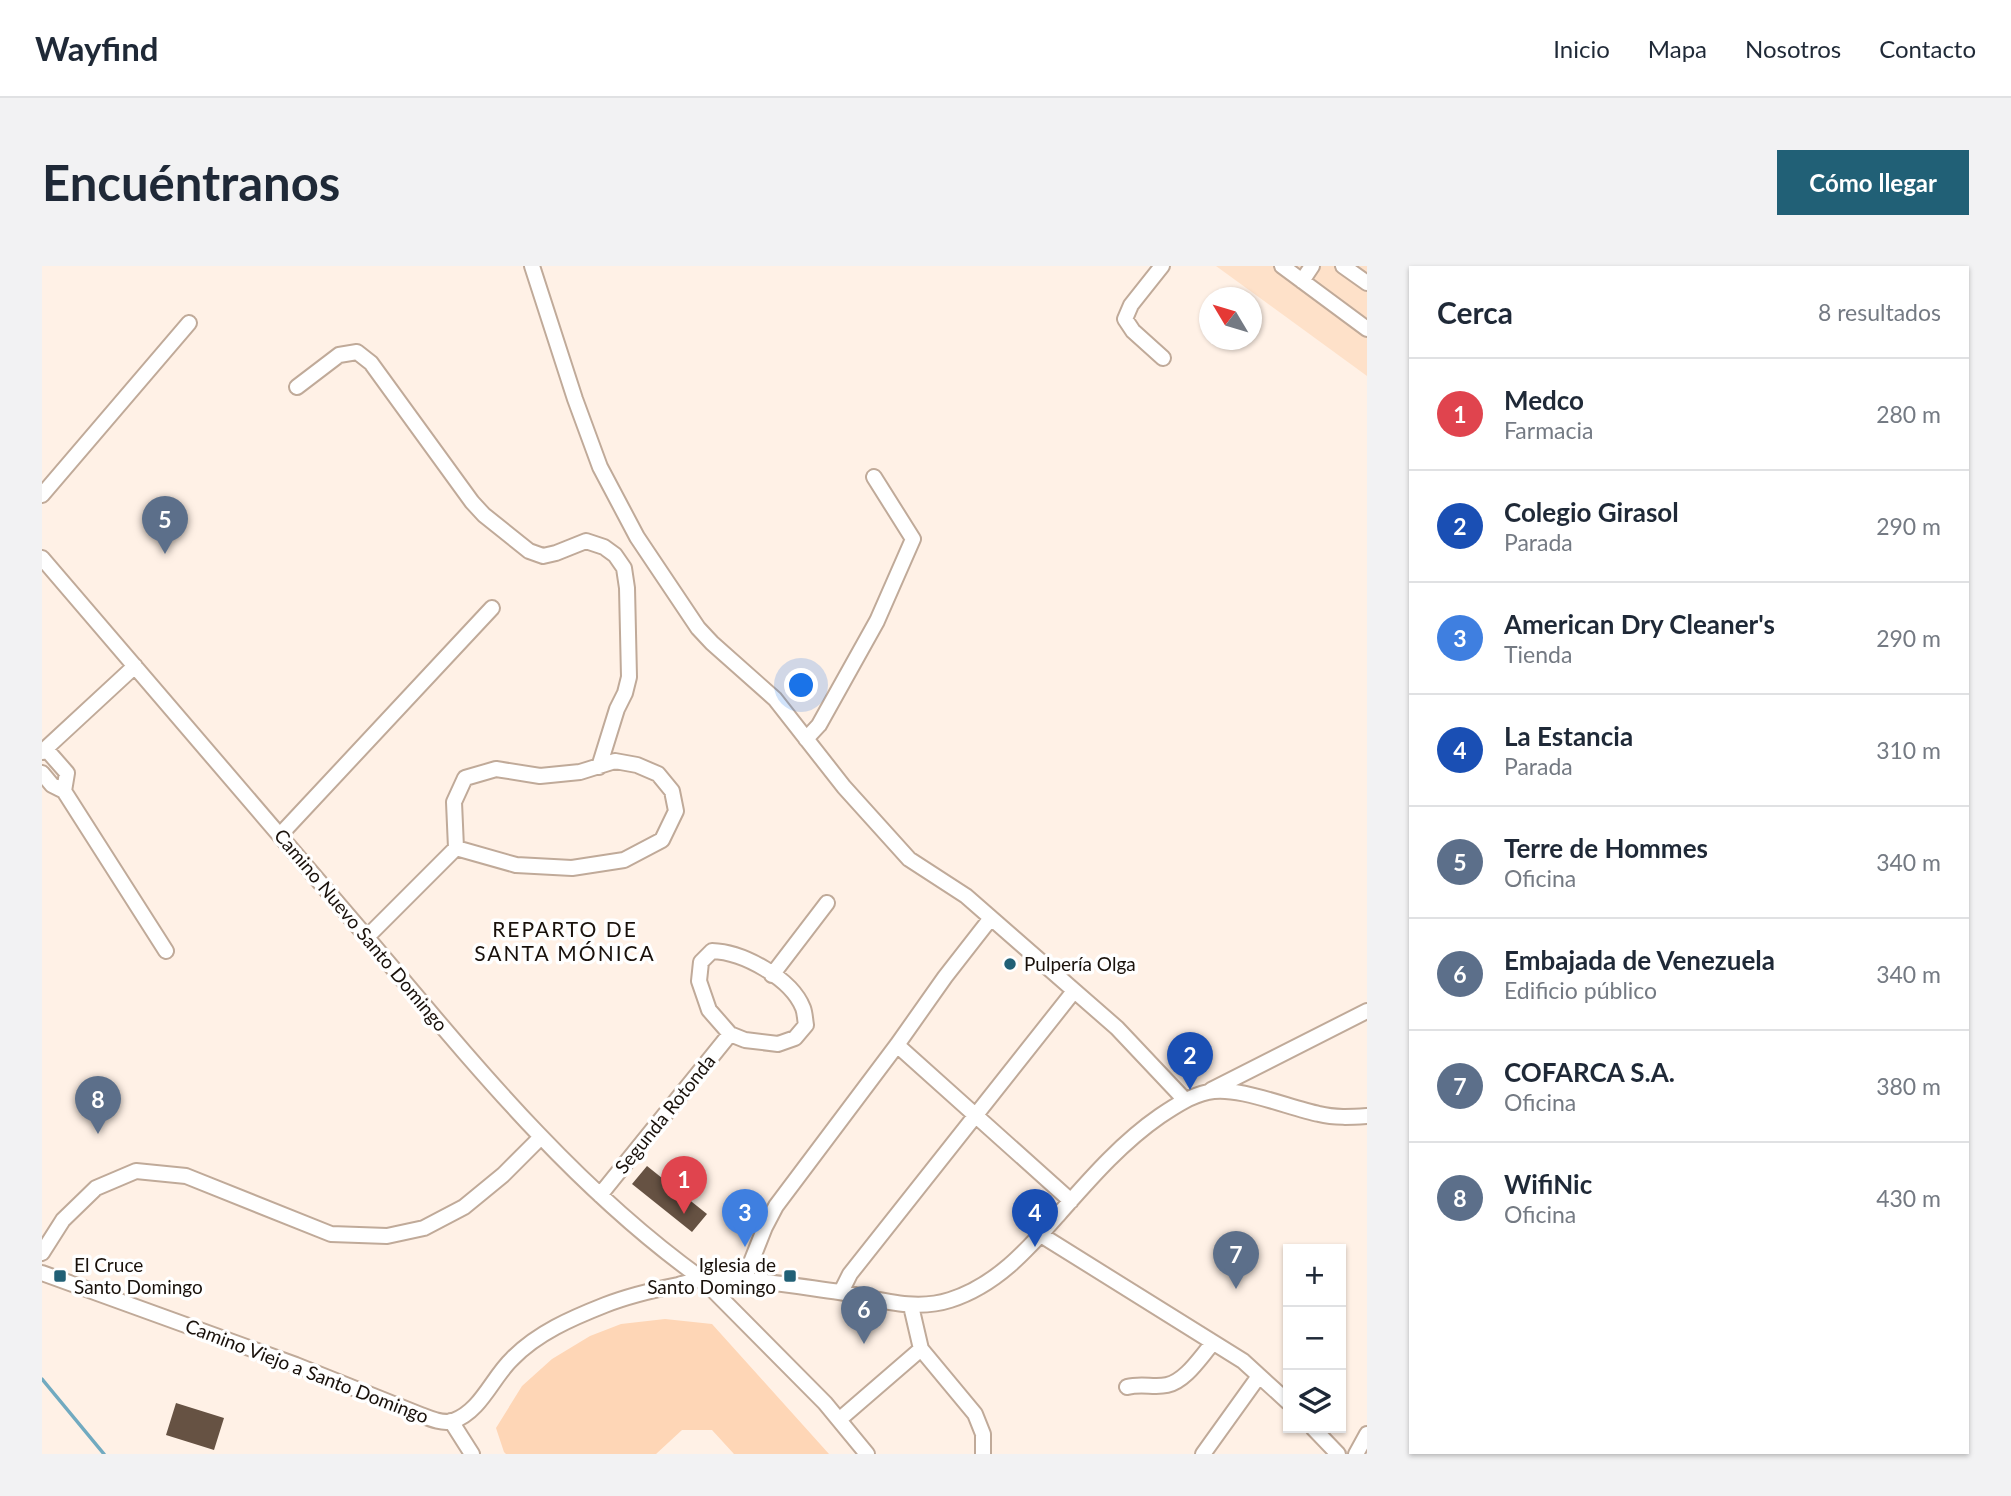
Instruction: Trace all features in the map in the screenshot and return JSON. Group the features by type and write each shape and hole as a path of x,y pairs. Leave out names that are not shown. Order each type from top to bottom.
{"street":[{"path":"532,266 600,467 637,537 698,628 775,699 844,786 909,859 965,896 991,918 1116,1028 1185,1100"},
{"path":"1162,266 1131,305 1125,319 1133,331 1163,358"},
{"path":"1282,266 1367,329"},
{"path":"1301,281 1311,266"},
{"path":"1343,266 1367,283"},
{"path":"42,495 189,323"},
{"path":"298,387 339,355 357,352 371,363 472,502 529,551 543,555 556,553 586,541 604,547 615,555 624,568 627,588 629,677 599,767"},
{"path":"806,739 819,725 877,621 913,539 874,477"},
{"name":"Camino Nuevo Santo Domingo","path":"42,558 503,1097 600,1195 702,1279 839,1419 867,1454"},
{"path":"280,835 492,608"},
{"path":"64,791 67,774 44,750 135,666"},
{"path":"367,937 456,848 454,802 465,778 496,769 540,776 580,772 615,761 637,765 658,774 672,791 676,811 662,840 624,860 572,868 516,865 456,848"},
{"path":"42,773 52,785 64,791 166,951"},
{"path":"772,975 827,903"},
{"path":"744,1280 776,1206 991,918"},
{"path":"712,951 728,951 761,965 785,985 802,1007 806,1025 795,1038 778,1044 745,1040 730,1034 709,1010 699,981 701,962 712,951"},
{"path":"841,1292 850,1274 1074,991"},
{"path":"983,1454 983,1434 975,1414 921,1349 911,1306 950,1300 990,1282 1030,1248 1070,1201 1123,1147 1148,1125 1185,1100 1210,1091 1367,1011"},
{"name":"Segunda Rotonda","path":"600,1195 730,1034"},
{"path":"897,1045 1070,1201"},
{"path":"1210,1091 1235,1092 1320,1115 1367,1115"},
{"path":"42,1253 63,1220 96,1188 136,1171 186,1176 331,1234 387,1236 424,1228 464,1208 503,1175 541,1137"},
{"path":"1041,1235 1243,1361 1283,1398"},
{"name":"Camino Viejo a Santo Domingo","path":"42,1273 438,1421 451,1421 469,1411 514,1356 552,1329 606,1305 660,1289 702,1279 744,1280 841,1292 911,1306"},
{"path":"1127,1387 1138,1384 1170,1384 1179,1380 1213,1343"},
{"path":"839,1419 921,1349"},
{"path":"1203,1454 1259,1376"},
{"path":"451,1421 472,1454"},
{"path":"1318,1433 1338,1454"},
{"path":"1356,1454 1367,1434"}],"shaded area":[{"path":"1216,266 1367,266 1367,376 1262,300 1262,287 1245,287"},
{"path":"665,1319 712,1324 829,1454 734,1454 712,1430 682,1430 656,1454 504,1452 496,1428 522,1386 552,1359 590,1336 621,1324"}],"building":[{"path":"647,1166 707,1214 692,1232 632,1184"},
{"path":"176,1403 224,1418 214,1450 166,1435"}],"waterway":[{"path":"42,1379 104,1454"}],"place":[{"name":"Terre de Hommes","path":"165,554"},
{"name":"Pulpería Olga","path":"1010,964"},
{"name":"Colegio Girasol","path":"1190,1090"},
{"name":"WifiNic","path":"98,1134"},
{"name":"Medco","path":"684,1214"},
{"name":"American Dry Cleaner's","path":"745,1247"},
{"name":"La Estancia","path":"1035,1247"},
{"name":"El Cruce Santo Domingo","path":"60,1276"},
{"name":"Iglesia de Santo Domingo","path":"790,1276"},
{"name":"COFARCA S.A.","path":"1236,1289"},
{"name":"Embajada de Venezuela","path":"864,1344"}],"district":[{"name":"REPARTO DE SANTA MÓNICA","path":"565,942"}]}
